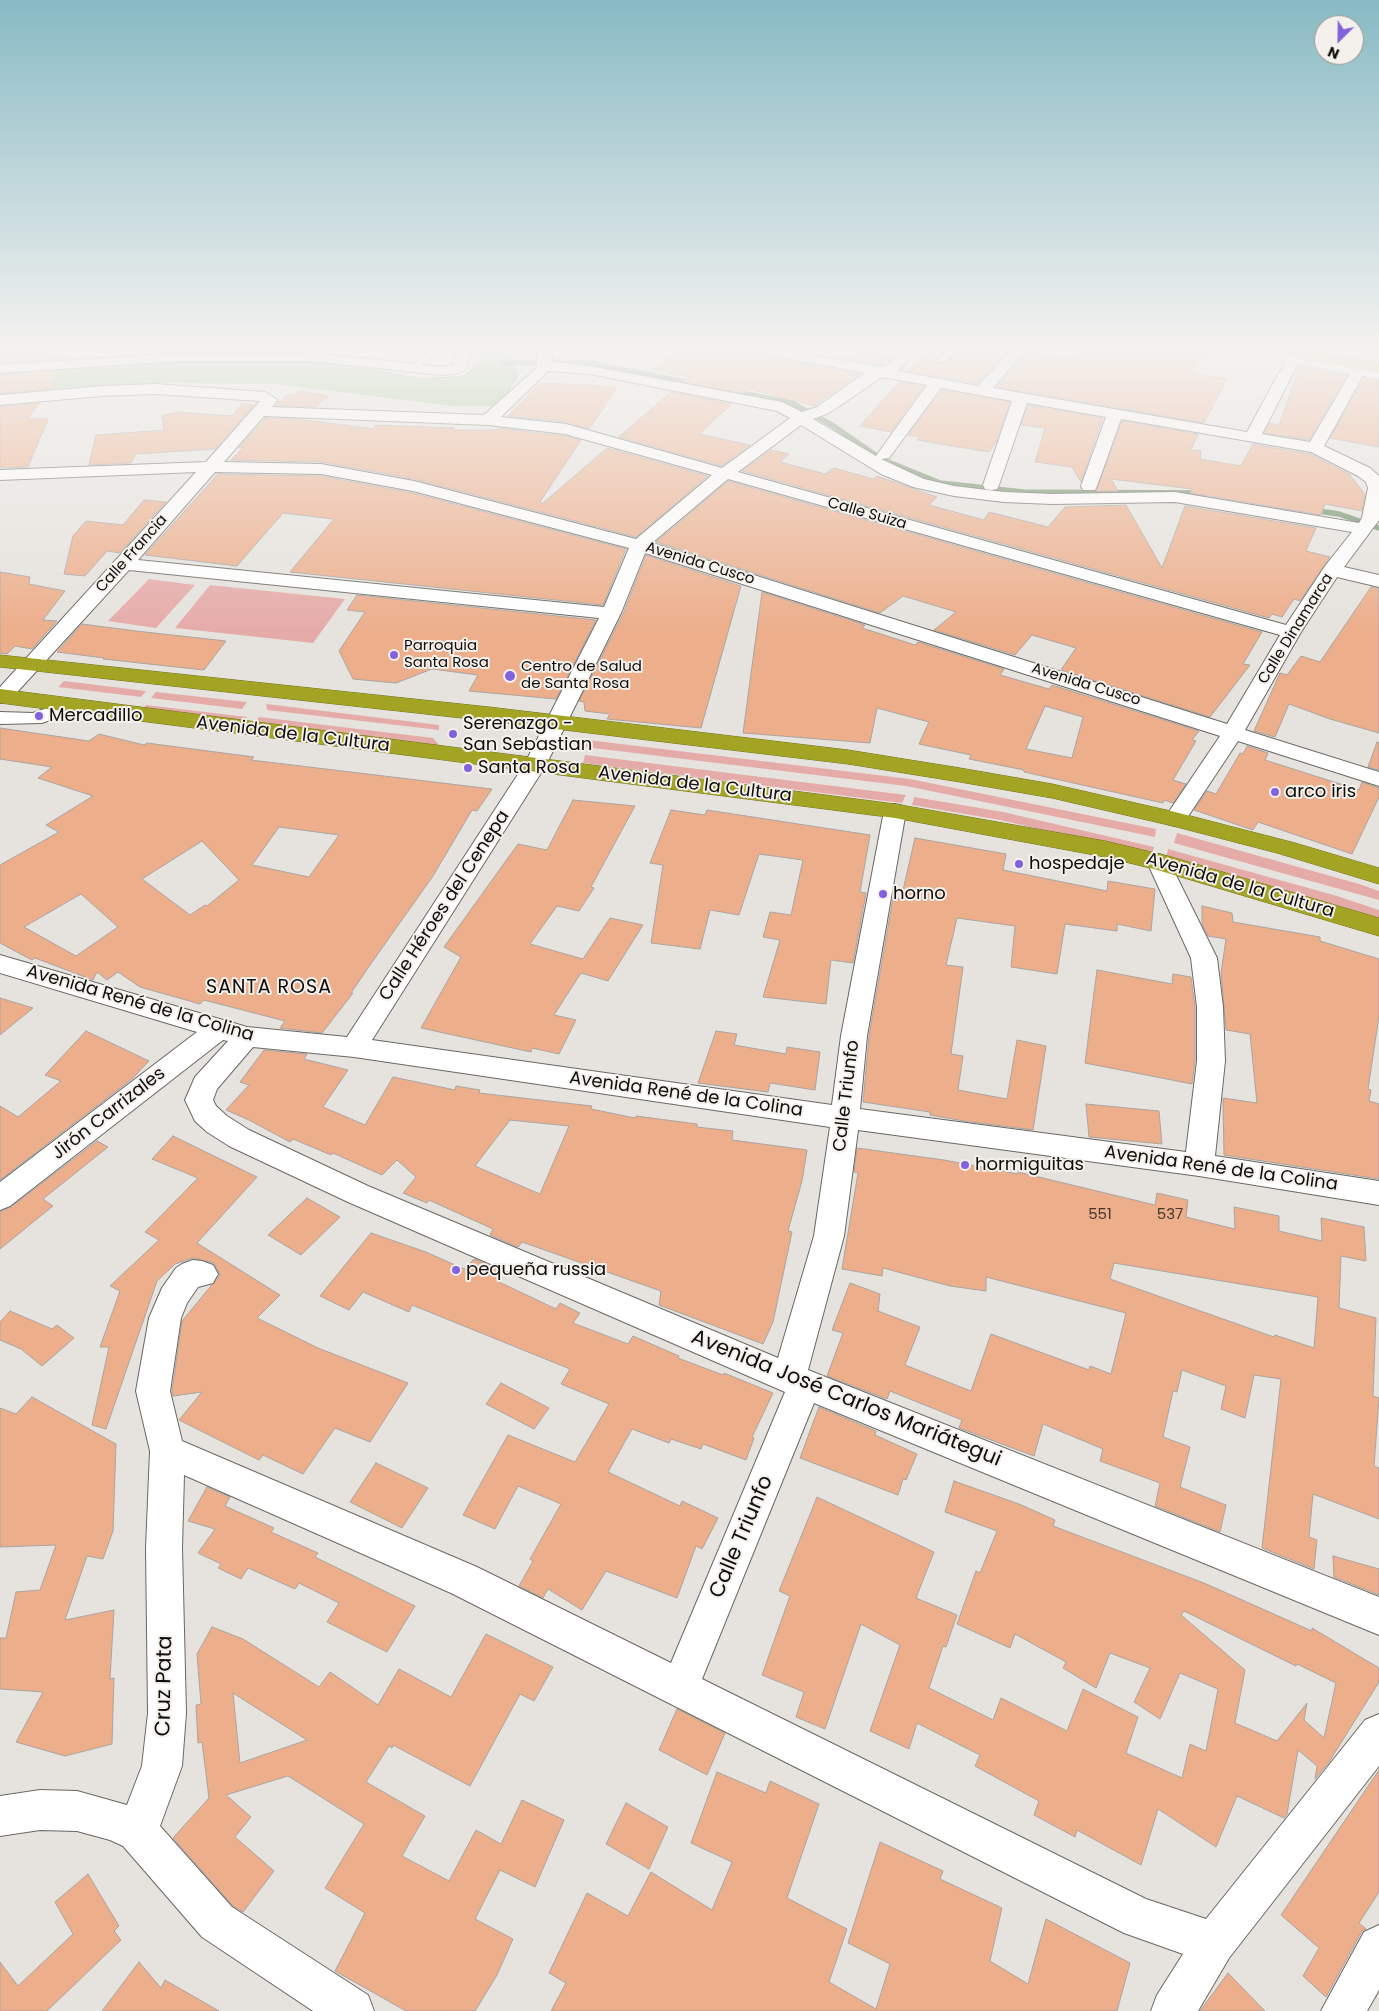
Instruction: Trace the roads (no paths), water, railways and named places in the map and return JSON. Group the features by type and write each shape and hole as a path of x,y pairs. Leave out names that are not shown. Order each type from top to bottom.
{"highway":[{"path":"0,661 556,722 848,757 951,773 1052,791 1175,819 1286,848 1379,876"},
{"name":"Avenida de la Cultura","path":"1,703 70,706 894,811 1105,849 1159,862 1379,927"}],"street":[{"name":"Calle Francia","path":"1,703 56,635 124,564 230,444"},
{"name":"Calle Suiza","path":"618,444 1291,632"},
{"path":"639,545 724,474 768,444"},
{"path":"851,444 888,470 919,483 1004,498 1175,498 1372,519"},
{"path":"868,444 882,455 914,470 938,478 990,485 1150,487 1222,493 1372,519"},
{"path":"882,455 891,444"},
{"path":"990,485 1004,444"},
{"path":"1089,486 1104,444"},
{"path":"1289,444 1315,448 1364,472 1374,480 1377,488 1372,519"},
{"path":"1315,448 1317,444"},
{"name":"Avenida Cusco","path":"0,475 209,467 291,467 321,469 381,479 454,496 639,545 1379,778"},
{"name":"Calle Dinamarca","path":"1175,819 1196,791 1234,731 1291,632 1332,570 1372,519"},
{"name":"Calle Héroes del Cenepa","path":"354,1047 535,765 611,613 639,545"},
{"path":"124,564 611,613"},
{"path":"1332,570 1379,580"},
{"name":"Calle Triunfo","path":"678,1689 797,1381 829,1236 846,1118 854,1036 894,811"},
{"path":"1159,862 1204,958 1208,988 1211,1061 1199,1164"},
{"name":"Avenida René de la Colina","path":"0,964 247,1037 354,1047 846,1118 1199,1164 1379,1193"},
{"name":"Jirón Carrizales","path":"0,1198 219,1029"},
{"name":"Avenida José Carlos Mariátegui","path":"247,1037 205,1084 199,1100 205,1113 217,1124 256,1146 317,1173 358,1194 797,1381 1379,1616"},
{"name":"Cruz Pata","path":"137,1832 162,1766 167,1712 164,1548 166,1451 153,1391 165,1318 173,1297 187,1277 193,1273 202,1274"},
{"path":"166,1451 464,1580 678,1689 1139,1918 1214,1943"},
{"path":"1173,2011 1214,1943 1379,1734"},
{"path":"0,1816 40,1810 77,1811 116,1821 137,1832 216,1922 352,2011"},
{"path":"1342,2011 1379,1947"}],"waterway":[{"path":"859,444 881,459 940,483 1023,492 1203,493"},
{"path":"1312,510 1339,514 1379,528"}],"place":[{"name":"Parroquia Santa Rosa","path":"394,655"},
{"name":"Centro de Salud de Santa Rosa","path":"510,676"},
{"name":"Mercadillo","path":"39,716"},
{"name":"Serenazgo - San Sebastian","path":"453,734"},
{"name":"Santa Rosa","path":"468,768"},
{"name":"arco iris","path":"1275,792"},
{"name":"hospedaje","path":"1019,864"},
{"name":"horno","path":"883,894"},
{"name":"hormiguitas","path":"965,1165"},
{"name":"pequeña russia","path":"456,1270"}],"district":[{"name":"SANTA ROSA","path":"269,988"}]}
